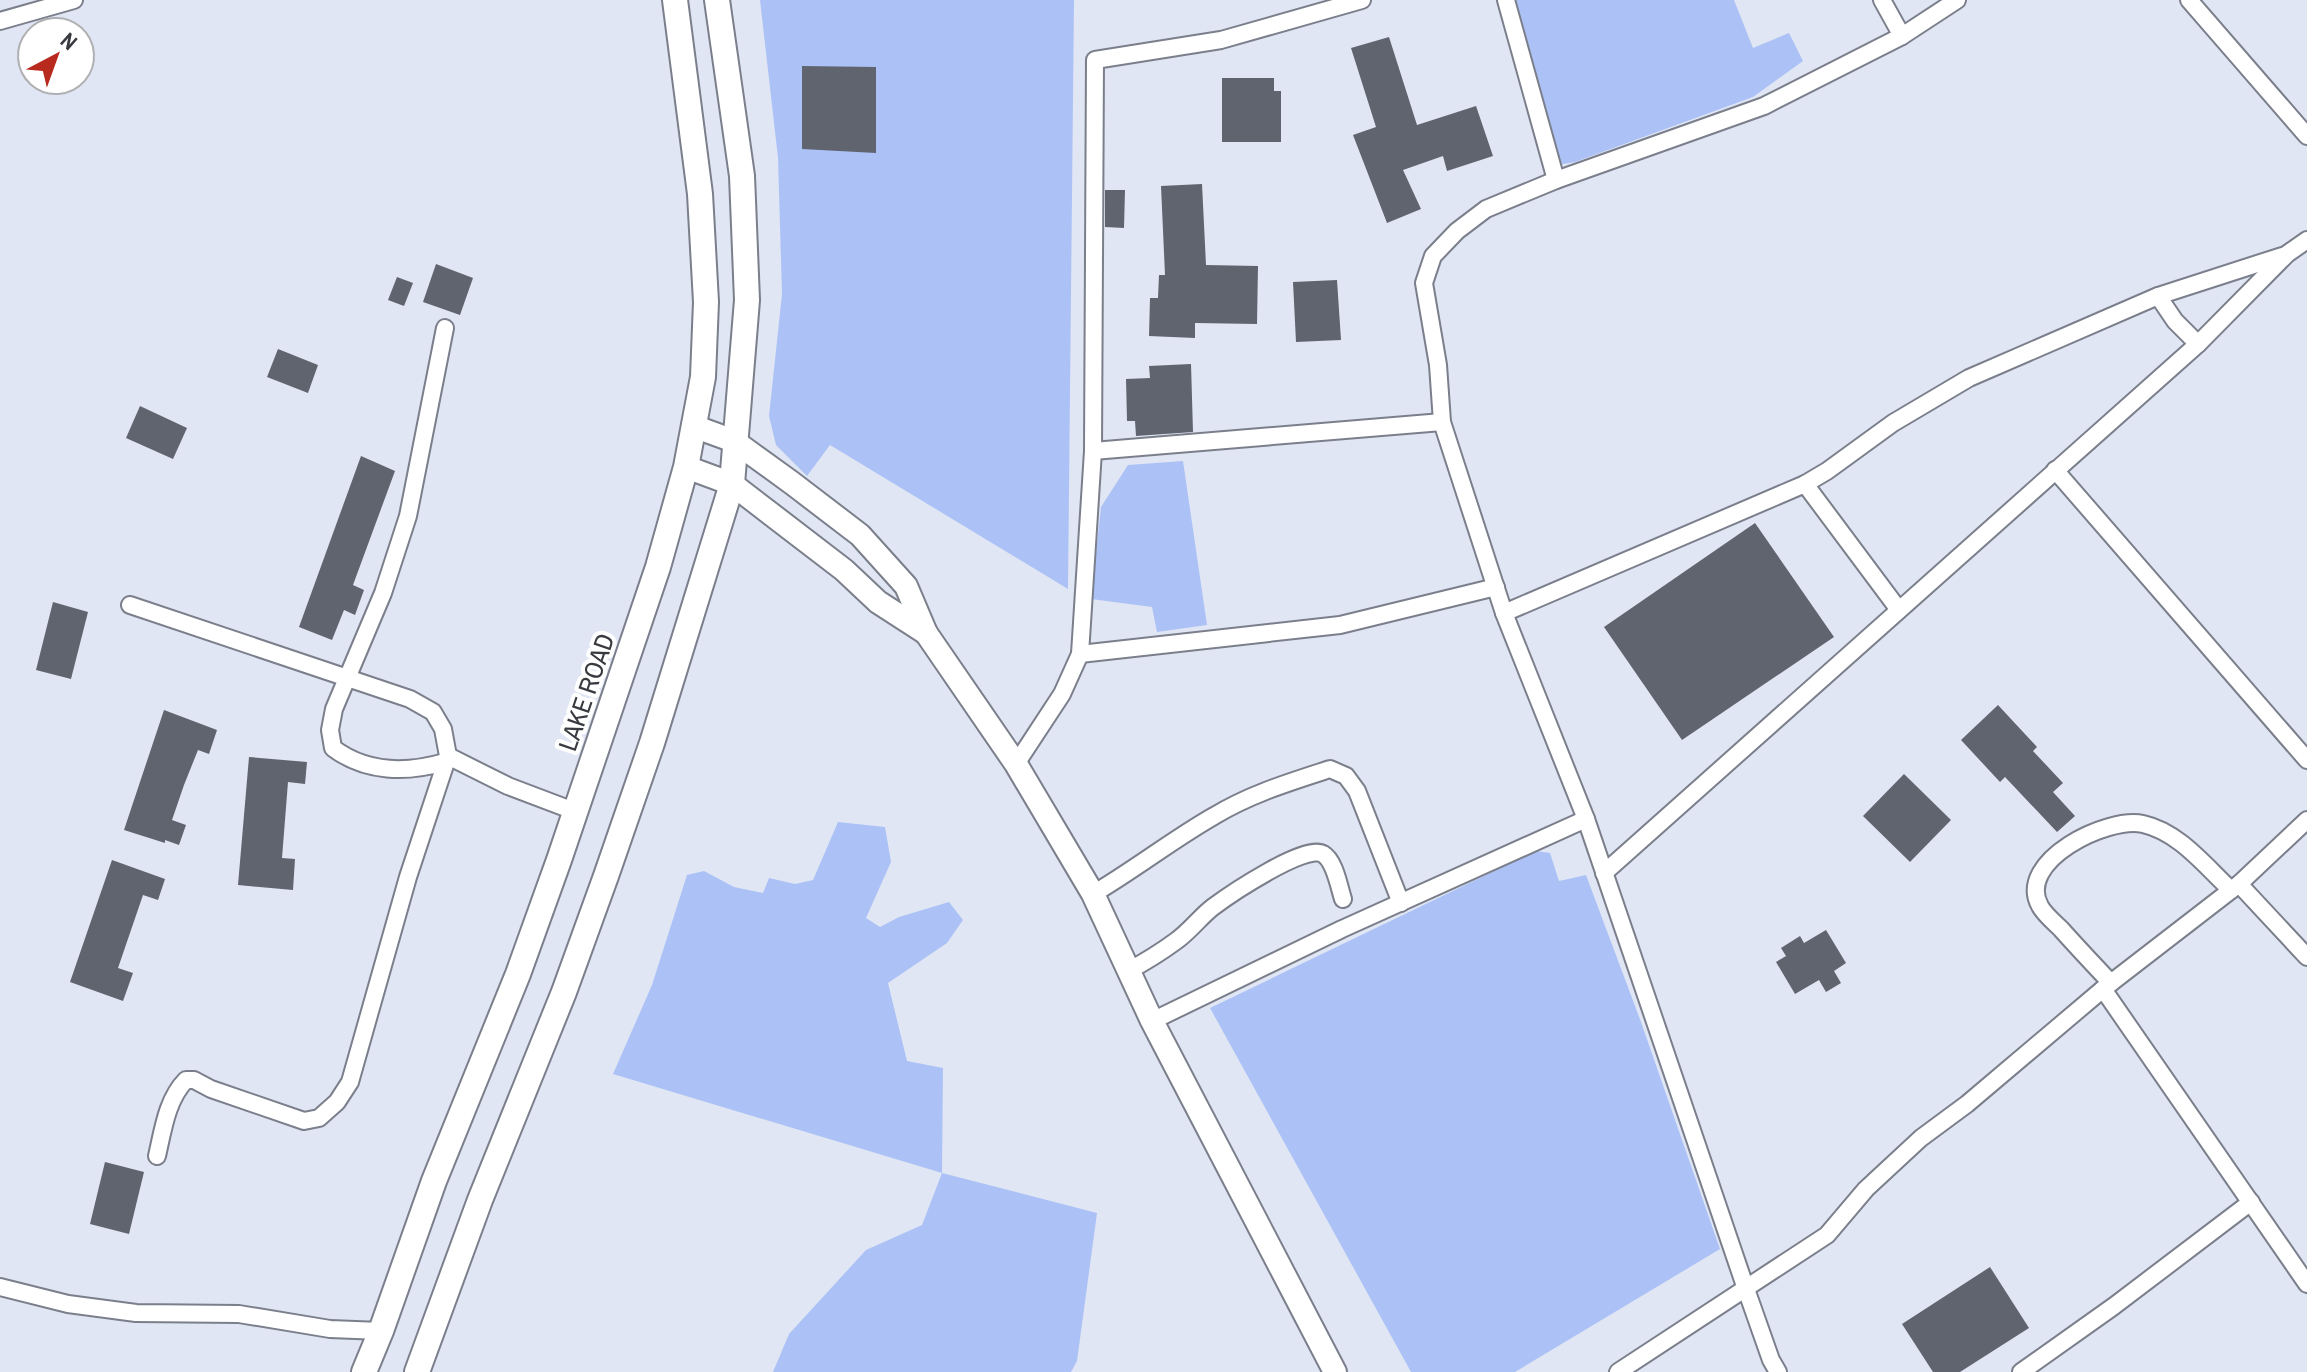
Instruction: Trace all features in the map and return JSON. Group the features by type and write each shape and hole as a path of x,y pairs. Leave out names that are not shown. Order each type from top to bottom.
{"main road":[{"name":"LAKE ROAD","path":"364,1372 434,1181 518,974 658,567 686,467 703,377 706,302 700,194 675,0"},
{"path":"417,1372 606,876 652,743 732,484 747,300 742,176 717,0"}],"street":[{"path":"0,21 74,0"},
{"path":"1016,764 1062,694 1080,654 1093,451 1095,60 1221,40 1362,0"},
{"path":"1506,0 1556,180"},
{"path":"1882,0 1902,36"},
{"path":"1778,1372 1746,1289 1586,819 1504,613 1442,422 1438,365 1424,283 1433,256 1457,231 1486,209 1556,180 1764,106 1902,36 1957,0"},
{"path":"2189,0 2307,136"},
{"path":"1604,873 2198,344 2287,254 2307,240"},
{"path":"1504,613 1805,484 1893,423 1969,378 2158,296 2287,254"},
{"path":"2158,296 2175,321 2198,344"},
{"path":"445,328 408,516 383,593 334,709 330,730 333,748 355,762 387,769 422,769 446,759 574,811"},
{"path":"1093,451 1442,422"},
{"path":"693,426 734,441 860,535 906,586 926,633 1016,764 1093,894 1152,1021 1335,1372"},
{"path":"686,467 732,484 844,570 878,602 926,633"},
{"path":"2055,470 2307,760"},
{"path":"1805,484 1899,610"},
{"path":"1080,654 1340,625 1496,587"},
{"path":"130,605 410,699 433,712 443,729 446,759 408,877 354,1071 337,1102 319,1118 304,1121 211,1089 194,1080 186,1080 177,1088 168,1111 157,1156"},
{"path":"1093,894 1215,815 1265,791 1330,769 1346,776 1357,791 1401,903"},
{"path":"1152,1021 1586,819"},
{"path":"1618,1372 1827,1235 1866,1189 1921,1138 1967,1104 2107,986 2235,887 2307,820"},
{"path":"2307,957 2235,887 2176,839 2142,824 2117,824 2066,847 2043,867 2035,883 2040,905 2107,986 2307,1284"},
{"path":"1128,971 1178,940 1229,896 1283,863 1314,851 1324,854 1330,862 1343,899"},
{"path":"2021,1372 2251,1202"},
{"path":"0,1287 68,1304 136,1313 239,1314 330,1329 381,1331"}],"shaded area":[{"path":"760,0 1074,0 1068,589 830,445 807,476 776,445 769,416 782,294 778,158"},
{"path":"1499,0 1734,0 1753,48 1789,33 1803,61 1753,97 1575,162 1547,167"},
{"path":"1183,461 1207,625 1157,632 1152,607 1091,599 1101,507 1128,465"},
{"path":"838,822 885,827 891,862 866,918 880,927 899,917 949,902 963,920 947,943 888,983 907,1061 943,1068 942,1173 613,1074 652,985 687,875 704,871 734,887 763,893 769,878 795,884 813,880"},
{"path":"1536,851 1550,853 1559,881 1586,875 1720,1249 1515,1372 1411,1372 1210,1008"},
{"path":"942,1173 1097,1213 1077,1361 1071,1372 773,1372 789,1334 866,1250 922,1225"}],"building":[{"path":"1389,37 1417,125 1476,106 1493,156 1447,171 1443,156 1403,170 1421,209 1387,223 1353,135 1376,127 1351,48"},
{"path":"802,66 876,67 876,153 802,149"},
{"path":"1222,78 1274,78 1274,91 1281,91 1281,142 1222,142"},
{"path":"1202,184 1206,265 1258,266 1257,324 1195,323 1195,338 1149,336 1150,298 1158,298 1159,275 1165,275 1161,186"},
{"path":"1105,190 1125,190 1124,228 1105,227"},
{"path":"436,264 473,278 460,315 423,302"},
{"path":"397,277 413,283 404,306 388,300"},
{"path":"1337,280 1341,340 1296,342 1293,282"},
{"path":"278,349 318,365 308,393 267,377"},
{"path":"1191,364 1193,432 1136,436 1135,421 1127,421 1126,379 1150,378 1149,366"},
{"path":"140,406 187,428 173,459 126,438"},
{"path":"361,456 395,471 353,585 364,590 355,615 344,610 332,640 299,627"},
{"path":"1755,523 1834,637 1682,740 1604,627"},
{"path":"53,602 88,612 71,679 36,670"},
{"path":"1998,705 2037,747 2033,751 2063,783 2053,792 2075,816 2057,832 2005,777 2000,782 1961,740"},
{"path":"164,710 217,730 209,754 198,750 172,820 186,825 179,845 124,830"},
{"path":"249,757 307,762 305,784 288,782 282,858 295,859 293,890 238,885"},
{"path":"1904,774 1951,820 1910,862 1863,816"},
{"path":"112,860 165,879 158,900 143,895 118,968 133,973 123,1001 70,982"},
{"path":"1826,930 1846,963 1834,971 1841,983 1826,992 1819,980 1795,994 1776,962 1786,956 1781,948 1800,936 1804,943"},
{"path":"105,1162 144,1172 129,1234 90,1224"},
{"path":"1990,1267 2029,1328 1960,1372 1933,1372 1902,1324"}]}
